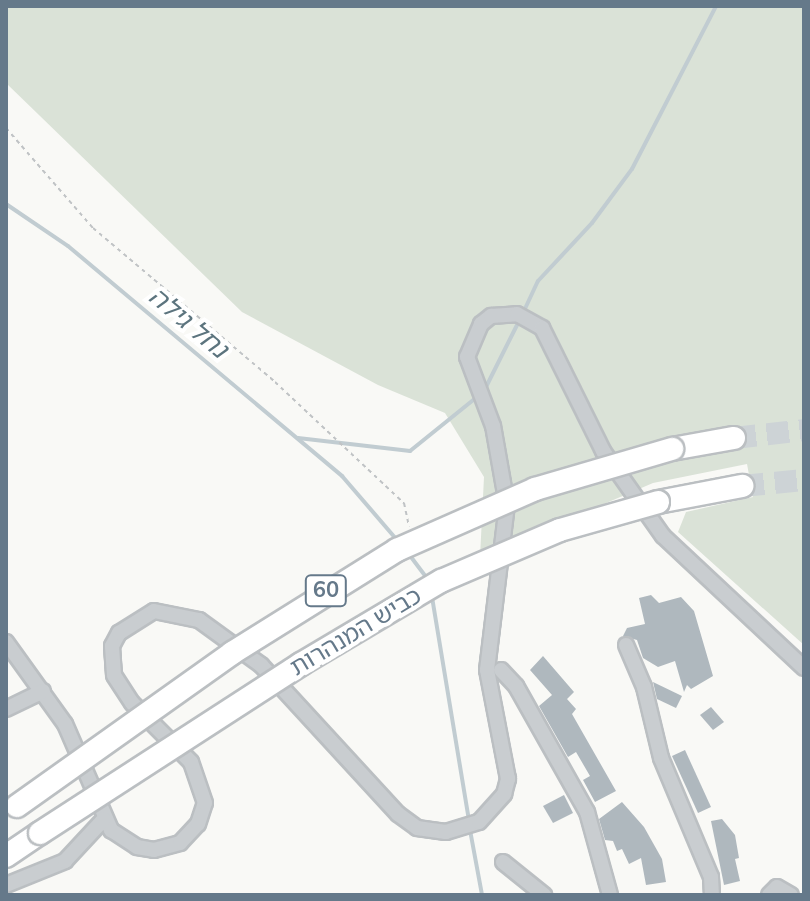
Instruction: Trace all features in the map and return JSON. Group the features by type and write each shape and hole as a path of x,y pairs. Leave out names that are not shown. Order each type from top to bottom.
{"highway":[{"name":"כביש המנהרות","path":"12,810 232,653 397,550 535,489 672,449 734,438"},
{"name":"כביש המנהרות","path":"6,856 301,664 441,581 548,535 658,502 742,486"}],"street":[{"path":"6,642 65,724 104,819 121,840 154,850 180,843 203,813 199,773 123,692 111,662 112,646 127,624 169,610 199,620 261,665 398,814 417,828 462,830 495,808 508,779 487,670 507,505 493,426 467,357 481,324 503,313 528,318 542,328 603,451 663,536 804,668"},
{"path":"626,645 644,687 661,758 711,877 712,895"},
{"path":"501,670 516,686 587,812 610,895"},
{"path":"6,709 43,691"},
{"path":"6,885 65,861 104,819"},
{"path":"503,862 544,895"},
{"path":"769,895 777,887 791,895"}],"path":[{"path":"6,128 93,228 275,382 404,503 411,536"}],"shaded area":[{"path":"6,6 804,6 804,645 678,532 686,512 753,497 747,464 653,483 480,557 484,477 445,413 378,385 242,312 6,83"}],"building":[{"path":"651,595 659,603 681,597 694,611 713,676 691,689 687,685 684,692 675,661 658,667 643,658 637,640 623,636 627,628 645,624 639,598"},
{"path":"543,656 574,692 567,699 576,709 572,714 616,791 595,802 583,780 590,776 576,752 568,757 539,706 552,695 530,670"},
{"path":"653,682 682,696 676,708 657,699"},
{"path":"711,707 724,722 713,730 700,715"},
{"path":"685,750 711,807 698,813 672,756"},
{"path":"564,795 573,813 553,823 543,806"},
{"path":"622,802 644,827 662,859 666,882 646,885 641,858 629,864 622,849 617,851 613,841 605,840 599,819"},
{"path":"722,819 735,835 739,858 735,859 740,881 724,885 711,821"}],"waterway":[{"path":"523,313 538,281 592,223 632,169 716,6"},
{"name":"נחל גילה","path":"6,204 68,246 342,476 397,540"},
{"path":"484,391 519,321"},
{"path":"298,438 410,451 477,397"},
{"path":"408,553 429,581"},
{"path":"432,597 469,821"},
{"path":"470,830 482,895"}],"tunnel":[{"path":"734,438 804,430"},
{"path":"742,486 804,480"}]}
